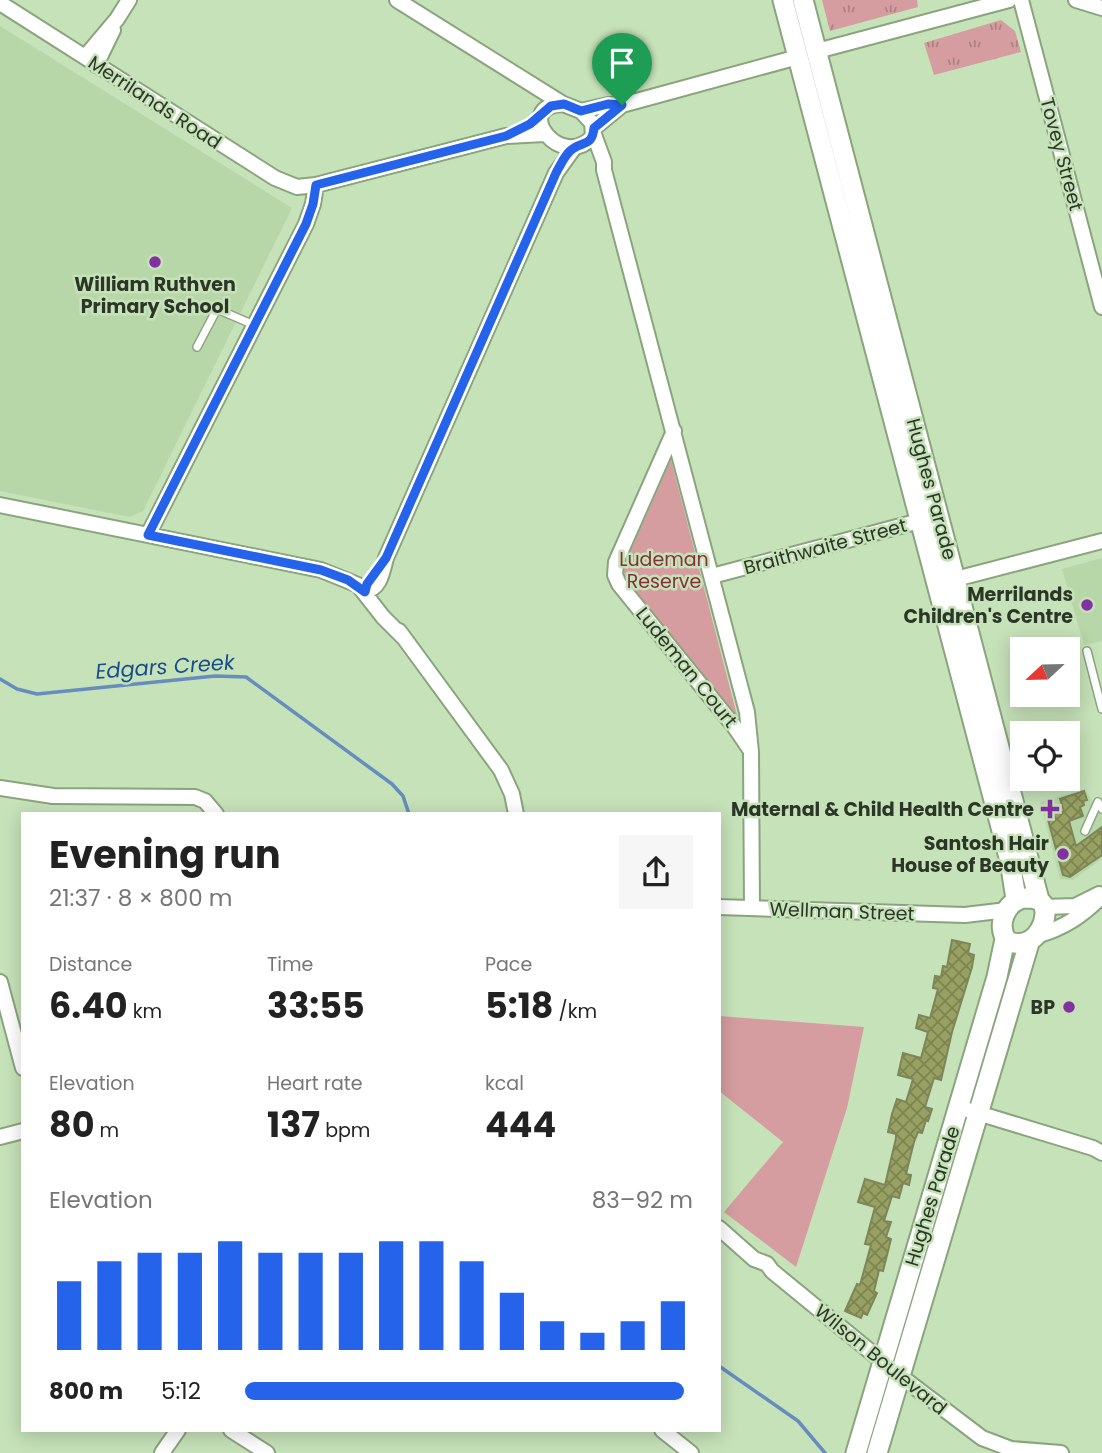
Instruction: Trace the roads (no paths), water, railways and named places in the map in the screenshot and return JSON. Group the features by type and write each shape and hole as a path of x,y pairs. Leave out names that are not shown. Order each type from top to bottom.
{"street":[{"path":"91,61 129,0"},
{"path":"397,0 526,82 581,111 588,117 594,130"},
{"name":"Hughes Parade","path":"783,0 808,54"},
{"name":"Hughes Parade","path":"803,0 808,54 930,518 1010,861 1007,919 968,1110 877,1453"},
{"path":"581,111 608,104 622,105 1009,0"},
{"name":"Tovey Street","path":"1021,0 1102,307"},
{"path":"1076,0 1102,8"},
{"name":"Merrilands Road","path":"0,2 275,178 297,187 316,185"},
{"path":"526,82 533,91 542,114 541,126 557,156 556,173"},
{"path":"506,136 551,106 564,104"},
{"path":"368,588 380,580 386,558 556,173 577,147 588,142 594,130 622,105"},
{"name":"Ludeman Court","path":"594,130 747,712 751,752 752,908"},
{"path":"148,535 306,224 316,185 506,136 549,137 577,147"},
{"name":"Ludeman Court","path":"577,147 593,154 604,170"},
{"name":"Ludeman Court","path":"674,431 615,562 615,575 619,584 734,726 751,752"},
{"path":"0,505 321,570 368,588 383,617 403,637 501,770 512,794 516,812"},
{"name":"Braithwaite Street","path":"712,576 930,518"},
{"path":"946,582 1102,541"},
{"name":"Hughes Parade","path":"856,1453 883,1362 968,1110 1032,939 1044,919 946,582"},
{"path":"0,788 52,796 195,797 205,801 214,812"},
{"path":"1102,894 1072,922 1019,945 1007,919 1024,898 1041,903 1074,906 1102,894"},
{"name":"Wellman Street","path":"721,907 965,915 990,921 1007,919"},
{"path":"0,982 21,1061"},
{"path":"968,1110 1102,1153"},
{"path":"0,1137 21,1132"},
{"name":"Wilson Boulevard","path":"721,1230 754,1259 766,1264 899,1376 982,1438 1012,1449 1060,1453"},
{"path":"162,1453 177,1432"},
{"path":"234,1432 267,1453"},
{"path":"665,1432 691,1453"}],"lane":[{"path":"197,347 216,309 255,326"},
{"path":"1087,651 1102,709"},
{"path":"1085,831 1098,802 1102,808"}],"waterway":[{"name":"Edgars Creek","path":"0,679 17,689 37,694 215,676 246,677 392,784 403,796 408,812"},
{"name":"Edgars Creek","path":"721,1367 798,1421 825,1453"}],"place":[{"name":"William Ruthven Primary School","path":"155,262"},
{"name":"Merrilands Children's Centre","path":"1087,605"},
{"name":"Maternal & Child Health Centre","path":"1050,809"},
{"name":"Santosh Hair House of Beauty","path":"1063,854"},
{"name":"BP","path":"1069,1007"}],"park label":[{"name":"Ludeman Reserve","path":"664,570"}]}
